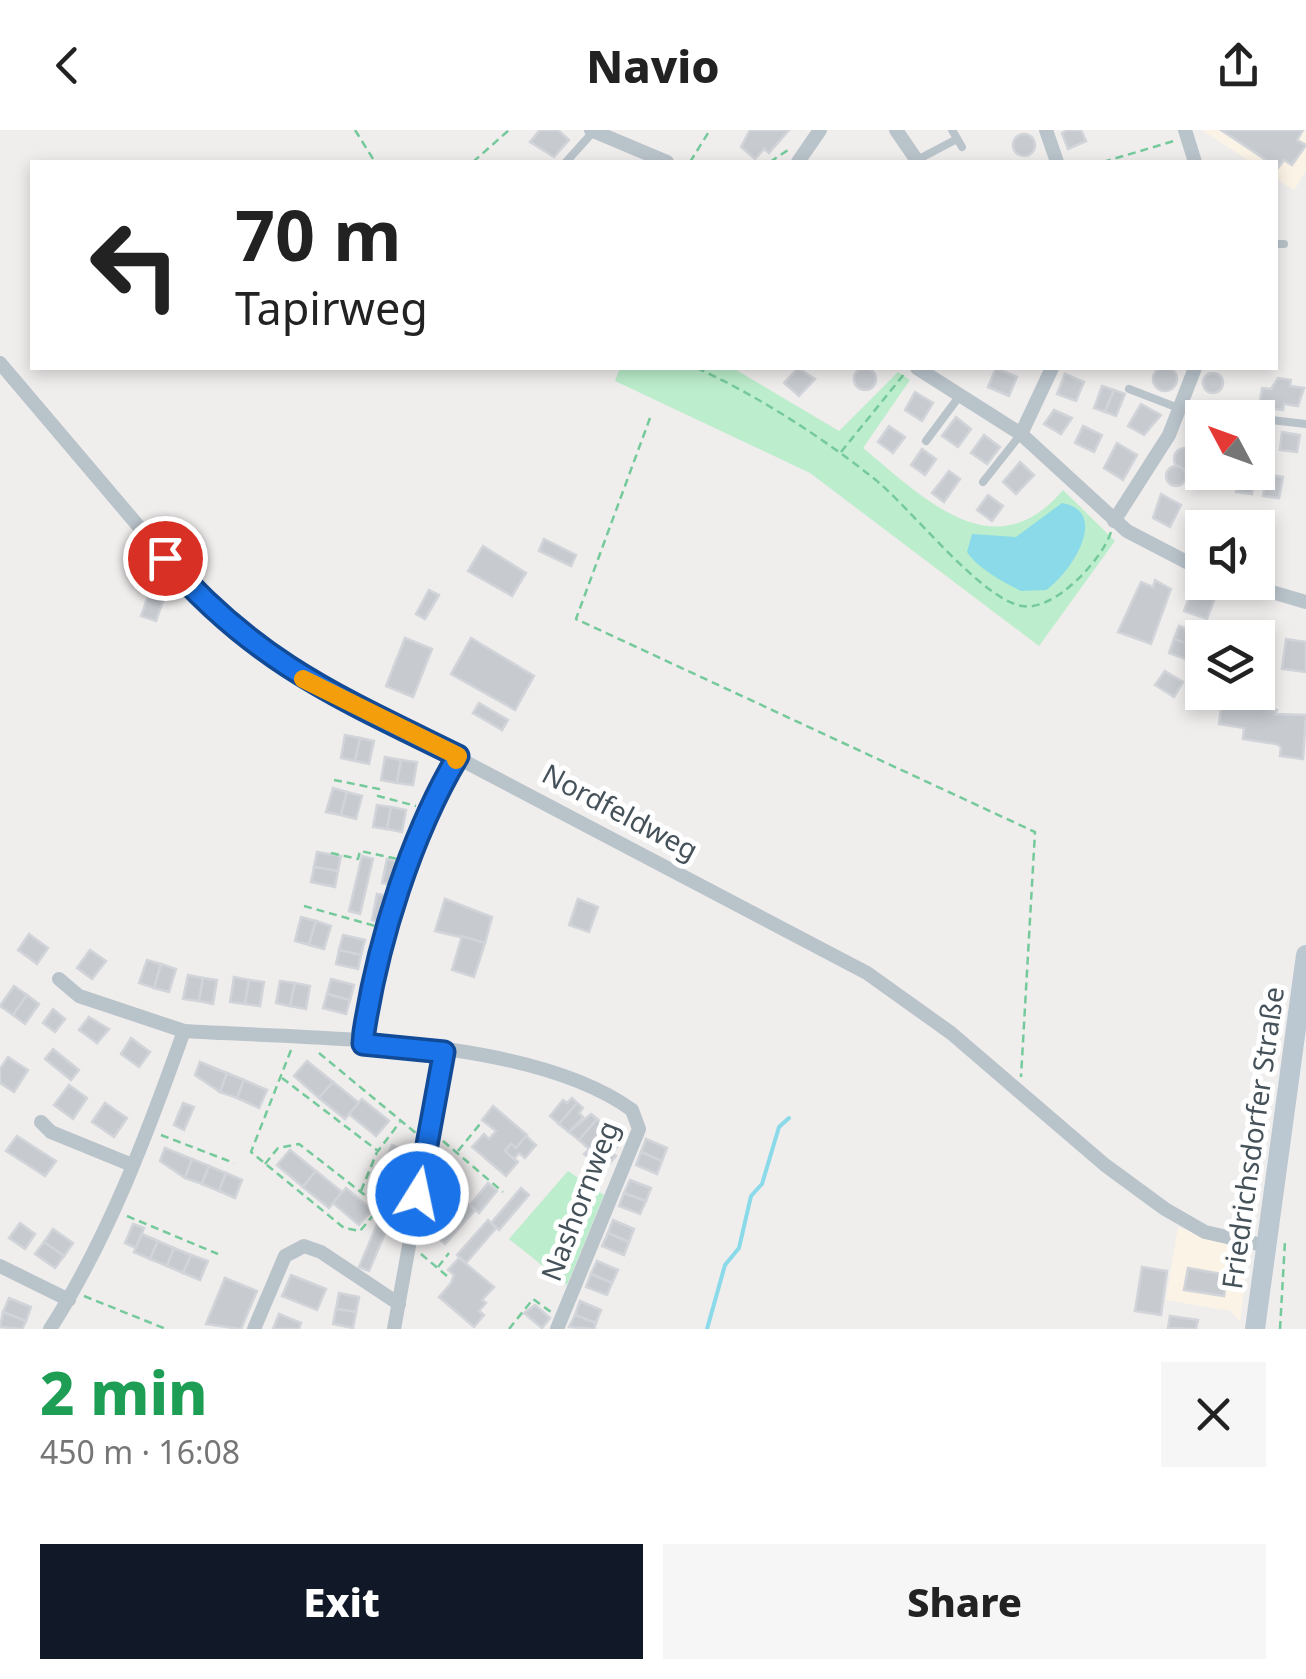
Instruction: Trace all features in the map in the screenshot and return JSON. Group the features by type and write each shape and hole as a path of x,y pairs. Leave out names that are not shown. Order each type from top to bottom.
{"main road":[{"name":"Friedrichsdorfer Straße","path":"1255,1329 1276,1243 1306,955"}],"street":[{"path":"799,160 820,130"},
{"path":"896,130 917,160"},
{"path":"1046,130 1056,160"},
{"path":"592,131 662,160"},
{"path":"1186,134 1194,160"},
{"name":"Nordfeldweg","path":"0,363 185,581 248,639 305,680 458,756 878,980 1014,1086 1105,1165 1165,1208 1205,1232 1276,1243"},
{"path":"920,370 1021,434 1114,521 1185,562"},
{"path":"1021,434 1051,370"},
{"path":"1114,521 1145,479 1181,409 1193,370"},
{"path":"1275,593 1306,602"},
{"path":"363,1044 409,861 428,812 458,756"},
{"path":"59,979 72,993 184,1032 444,1052 394,1329"},
{"path":"50,1329 71,1296 132,1165 184,1032"},
{"name":"Nashornweg","path":"444,1052 499,1059 562,1075 597,1090 637,1115 639,1129 559,1323"},
{"path":"41,1122 52,1132 132,1165"},
{"path":"254,1329 285,1256 304,1246 322,1252 399,1304"},
{"path":"0,1266 71,1296"}],"lane":[{"path":"568,160 592,131"},
{"path":"921,160 957,139"},
{"path":"1129,389 1181,409"},
{"path":"926,441 961,394"},
{"path":"1275,420 1306,424"},
{"path":"982,482 1021,434"}],"path":[{"path":"355,130 374,160"},
{"path":"475,160 510,130"},
{"path":"691,160 710,130"},
{"path":"1110,160 1186,134"},
{"path":"700,370 840,454 894,495 985,584 1026,607 1058,597 1108,540 1114,521"},
{"path":"840,454 906,370"},
{"path":"650,418 576,620 1035,832 1022,1074 1014,1086"},
{"path":"334,780 379,789 378,796 409,802 428,812"},
{"path":"330,854 358,859 360,850 409,861"},
{"path":"304,906 389,930"},
{"path":"293,1038 250,1146 264,1165 352,1231 360,1231 380,1206"},
{"path":"312,1040 312,1047 419,1136 442,1140 504,1192"},
{"path":"280,1076 378,1151"},
{"path":"360,1191 378,1151 401,1121"},
{"path":"457,1152 480,1124"},
{"path":"146,1129 234,1163"},
{"path":"264,1165 278,1148 299,1144 395,1219 413,1224"},
{"path":"111,1210 218,1254"},
{"path":"561,1265 574,1233"},
{"path":"1276,1243 1280,1329"},
{"path":"410,1244 446,1276"},
{"path":"437,1268 450,1253"},
{"path":"71,1296 166,1329"},
{"path":"509,1329 533,1299 559,1323"}],"shaded area":[{"path":"1202,130 1306,130 1306,171 1294,190 1278,180 1278,160 1248,160"},
{"path":"1178,1227 1233,1247 1248,1257 1240,1322 1231,1311 1166,1300"}],"green space":[{"path":"619,370 736,370 839,431 898,372 910,380 863,448 910,487 960,518 985,526 1011,525 1037,514 1063,490 1115,541 1039,646 810,473 615,381"},
{"path":"568,1171 604,1195 567,1285 509,1239"}],"water":[{"path":"1062,503 1077,509 1084,518 1085,531 1074,558 1046,590 1021,591 984,569 967,552 972,534 1016,537"}],"building":[{"path":"540,130 558,130 569,140 554,157 530,142"},
{"path":"750,130 789,130 769,153 764,149 755,159 741,147"},
{"path":"1081,130 1086,141 1068,149 1062,133"},
{"path":"1221,130 1303,130 1297,140 1306,145 1292,165 1284,160 1278,168 1278,160 1266,160"},
{"path":"1024,134 1032,137 1032,153 1024,156 1016,153 1013,145 1016,137"},
{"path":"796,370 815,379 799,396 784,383"},
{"path":"858,370 872,370 876,383 869,390 861,390 854,383"},
{"path":"995,370 1017,377 1009,396 988,387"},
{"path":"1158,370 1172,370 1176,384 1170,390 1160,390 1154,384"},
{"path":"1213,373 1223,383 1213,393 1203,383"},
{"path":"1065,374 1084,382 1076,401 1057,394"},
{"path":"1278,378 1291,380 1290,386 1304,388 1298,406 1284,404 1283,410 1275,409 1275,400 1260,400 1262,388 1271,389"},
{"path":"1102,386 1114,390 1105,412 1094,408"},
{"path":"1114,390 1125,394 1116,416 1105,412"},
{"path":"915,392 933,403 922,421 905,410"},
{"path":"1141,404 1161,415 1144,435 1128,426"},
{"path":"1054,410 1072,418 1061,434 1044,424"},
{"path":"956,417 971,429 958,447 942,436"},
{"path":"889,426 905,437 893,453 878,442"},
{"path":"1083,426 1102,435 1094,452 1075,443"},
{"path":"1282,432 1300,435 1297,452 1280,450"},
{"path":"984,435 1000,447 987,464 971,453"},
{"path":"1117,443 1137,455 1123,480 1104,468"},
{"path":"1185,448 1185,470 1177,467 1174,459"},
{"path":"922,449 936,459 925,475 911,465"},
{"path":"1020,462 1034,475 1016,494 1003,482"},
{"path":"1172,466 1183,469 1185,481 1180,486 1172,486 1166,480 1166,472"},
{"path":"949,471 960,479 944,502 932,493"},
{"path":"1275,476 1283,477 1279,498 1263,496 1264,490 1275,490"},
{"path":"1161,494 1181,505 1170,527 1153,518"},
{"path":"988,495 1003,506 992,521 977,510"},
{"path":"544,539 576,555 571,566 539,551"},
{"path":"483,546 526,573 512,596 468,571"},
{"path":"1155,580 1171,589 1151,644 1118,632 1141,582 1153,587"},
{"path":"429,590 439,595 425,619 416,614"},
{"path":"148,596 163,601 156,621 141,616"},
{"path":"1188,600 1214,600 1207,619 1184,611"},
{"path":"1179,626 1185,628 1185,643 1174,639"},
{"path":"405,638 432,649 413,697 386,686"},
{"path":"471,638 534,676 515,710 451,674"},
{"path":"1174,639 1185,643 1185,659 1169,653"},
{"path":"1286,639 1306,642 1306,672 1282,669"},
{"path":"1165,671 1183,682 1174,697 1155,685"},
{"path":"479,703 508,720 502,730 473,713"},
{"path":"1221,710 1275,710 1276,714 1306,715 1303,759 1280,756 1281,747 1276,744 1243,739 1244,728 1219,724"},
{"path":"345,735 360,738 355,761 341,758"},
{"path":"360,738 374,741 369,764 355,761"},
{"path":"385,757 401,760 397,783 381,780"},
{"path":"401,760 417,762 413,785 397,783"},
{"path":"333,788 347,792 341,815 326,812"},
{"path":"347,792 362,796 356,819 341,815"},
{"path":"377,805 391,807 387,829 373,827"},
{"path":"391,807 406,810 402,832 387,829"},
{"path":"317,852 341,856 338,871 314,867"},
{"path":"362,856 373,859 360,914 349,911"},
{"path":"387,859 398,862 392,885 382,883"},
{"path":"314,867 338,871 335,887 311,882"},
{"path":"377,894 389,896 383,923 372,920"},
{"path":"445,899 492,917 485,943 435,931"},
{"path":"578,899 598,907 589,932 569,925"},
{"path":"301,917 316,921 309,945 295,941"},
{"path":"316,921 331,926 324,949 309,945"},
{"path":"29,934 48,948 37,964 18,950"},
{"path":"343,935 365,940 361,955 339,950"},
{"path":"462,936 485,943 474,977 452,970"},
{"path":"90,950 106,961 92,979 77,968"},
{"path":"339,950 361,955 358,969 336,964"},
{"path":"147,960 161,964 154,988 139,983"},
{"path":"161,964 176,969 169,992 154,988"},
{"path":"188,975 203,978 199,1001 183,999"},
{"path":"234,977 249,980 245,1004 230,1002"},
{"path":"203,978 217,980 213,1004 199,1001"},
{"path":"331,979 354,985 350,1000 327,994"},
{"path":"249,980 264,982 260,1006 245,1004"},
{"path":"280,981 295,983 290,1006 276,1003"},
{"path":"295,983 310,986 306,1009 290,1006"},
{"path":"14,986 27,995 13,1015 0,1006"},
{"path":"327,994 350,1000 346,1014 323,1008"},
{"path":"27,995 39,1004 25,1024 13,1015"},
{"path":"53,1009 65,1019 55,1032 43,1023"},
{"path":"89,1017 109,1029 97,1043 79,1030"},
{"path":"131,1038 150,1052 139,1067 121,1054"},
{"path":"53,1049 79,1070 71,1080 45,1059"},
{"path":"8,1057 28,1070 14,1092 0,1083 0,1069"},
{"path":"307,1061 333,1082 319,1098 294,1076"},
{"path":"200,1062 227,1073 220,1092 195,1075"},
{"path":"227,1073 244,1080 237,1098 220,1092"},
{"path":"244,1080 267,1090 259,1108 237,1098"},
{"path":"333,1082 359,1103 345,1119 319,1098"},
{"path":"69,1085 87,1098 73,1119 54,1105"},
{"path":"572,1098 577,1103 559,1124 550,1116 563,1100 567,1103"},
{"path":"362,1099 389,1121 376,1136 349,1114"},
{"path":"105,1103 127,1118 114,1137 92,1122"},
{"path":"183,1103 194,1107 184,1130 174,1125"},
{"path":"577,1103 583,1108 579,1113 583,1117 569,1132 559,1124"},
{"path":"493,1106 527,1135 516,1148 511,1144 505,1151 518,1162 506,1176 472,1147 484,1134 489,1139 496,1131 482,1120"},
{"path":"591,1114 597,1119 579,1140 569,1132"},
{"path":"597,1119 603,1124 598,1130 602,1133 589,1149 579,1140"},
{"path":"17,1136 56,1161 45,1176 6,1151"},
{"path":"526,1136 536,1145 525,1158 519,1153 514,1159 505,1151 511,1144 516,1148"},
{"path":"605,1136 611,1141 593,1162 584,1154"},
{"path":"646,1139 667,1148 662,1161 641,1152"},
{"path":"611,1141 617,1147 612,1153 616,1156 603,1171 593,1162"},
{"path":"392,1145 401,1149 385,1190 375,1186"},
{"path":"165,1148 192,1159 185,1178 160,1161"},
{"path":"290,1150 316,1171 303,1187 277,1165"},
{"path":"641,1152 662,1161 657,1174 636,1165"},
{"path":"192,1159 209,1166 202,1184 185,1178"},
{"path":"209,1166 226,1173 219,1191 202,1184"},
{"path":"316,1171 342,1192 329,1208 303,1187"},
{"path":"226,1173 242,1180 235,1198 219,1191"},
{"path":"630,1180 651,1188 646,1201 624,1193"},
{"path":"488,1183 497,1191 479,1213 470,1205"},
{"path":"346,1188 372,1210 359,1225 333,1203"},
{"path":"521,1188 529,1195 499,1230 491,1223"},
{"path":"624,1193 646,1201 640,1214 619,1206"},
{"path":"467,1203 475,1210 445,1244 437,1237"},
{"path":"379,1220 389,1224 369,1271 359,1267"},
{"path":"488,1220 496,1228 466,1263 457,1255"},
{"path":"613,1220 634,1229 629,1242 608,1233"},
{"path":"20,1223 35,1234 25,1249 9,1238"},
{"path":"133,1224 144,1228 136,1248 125,1243"},
{"path":"53,1229 73,1243 64,1256 44,1242"},
{"path":"608,1233 629,1242 624,1255 602,1246"},
{"path":"142,1234 158,1241 150,1259 134,1252"},
{"path":"158,1241 174,1248 167,1266 150,1259"},
{"path":"44,1242 64,1256 55,1268 35,1254"},
{"path":"174,1248 191,1255 183,1273 167,1266"},
{"path":"191,1255 208,1261 200,1280 183,1273"},
{"path":"459,1258 494,1287 482,1300 486,1303 479,1311 484,1315 474,1327 439,1297 454,1275 448,1270"},
{"path":"597,1261 618,1270 612,1283 591,1274"},
{"path":"1142,1267 1167,1271 1161,1315 1135,1311"},
{"path":"1188,1268 1227,1275 1224,1296 1184,1290"},
{"path":"591,1274 612,1283 607,1295 586,1287"},
{"path":"291,1275 326,1289 317,1310 282,1296"},
{"path":"225,1278 257,1291 241,1329 206,1324"},
{"path":"339,1293 359,1297 356,1312 336,1309"},
{"path":"9,1298 31,1307 26,1321 3,1312"},
{"path":"580,1301 601,1310 596,1323 575,1315"},
{"path":"535,1305 550,1318 542,1328 524,1313"},
{"path":"336,1309 356,1312 353,1328 333,1324"},
{"path":"3,1312 26,1321 22,1329 0,1327"},
{"path":"279,1314 301,1323 299,1329 273,1329"},
{"path":"575,1315 596,1323 594,1329 569,1327"},
{"path":"1170,1316 1198,1320 1196,1329 1168,1328"}],"waterway":[{"path":"707,1329 725,1265 739,1248 751,1196 762,1184 779,1127 789,1118"}],"slow traffic":[{"path":"303,679 458,756 456,760"}],"route":[{"path":"165,558 236,629 279,664 458,756 428,812 404,876 364,1032 363,1044 444,1052 418,1194"}]}
